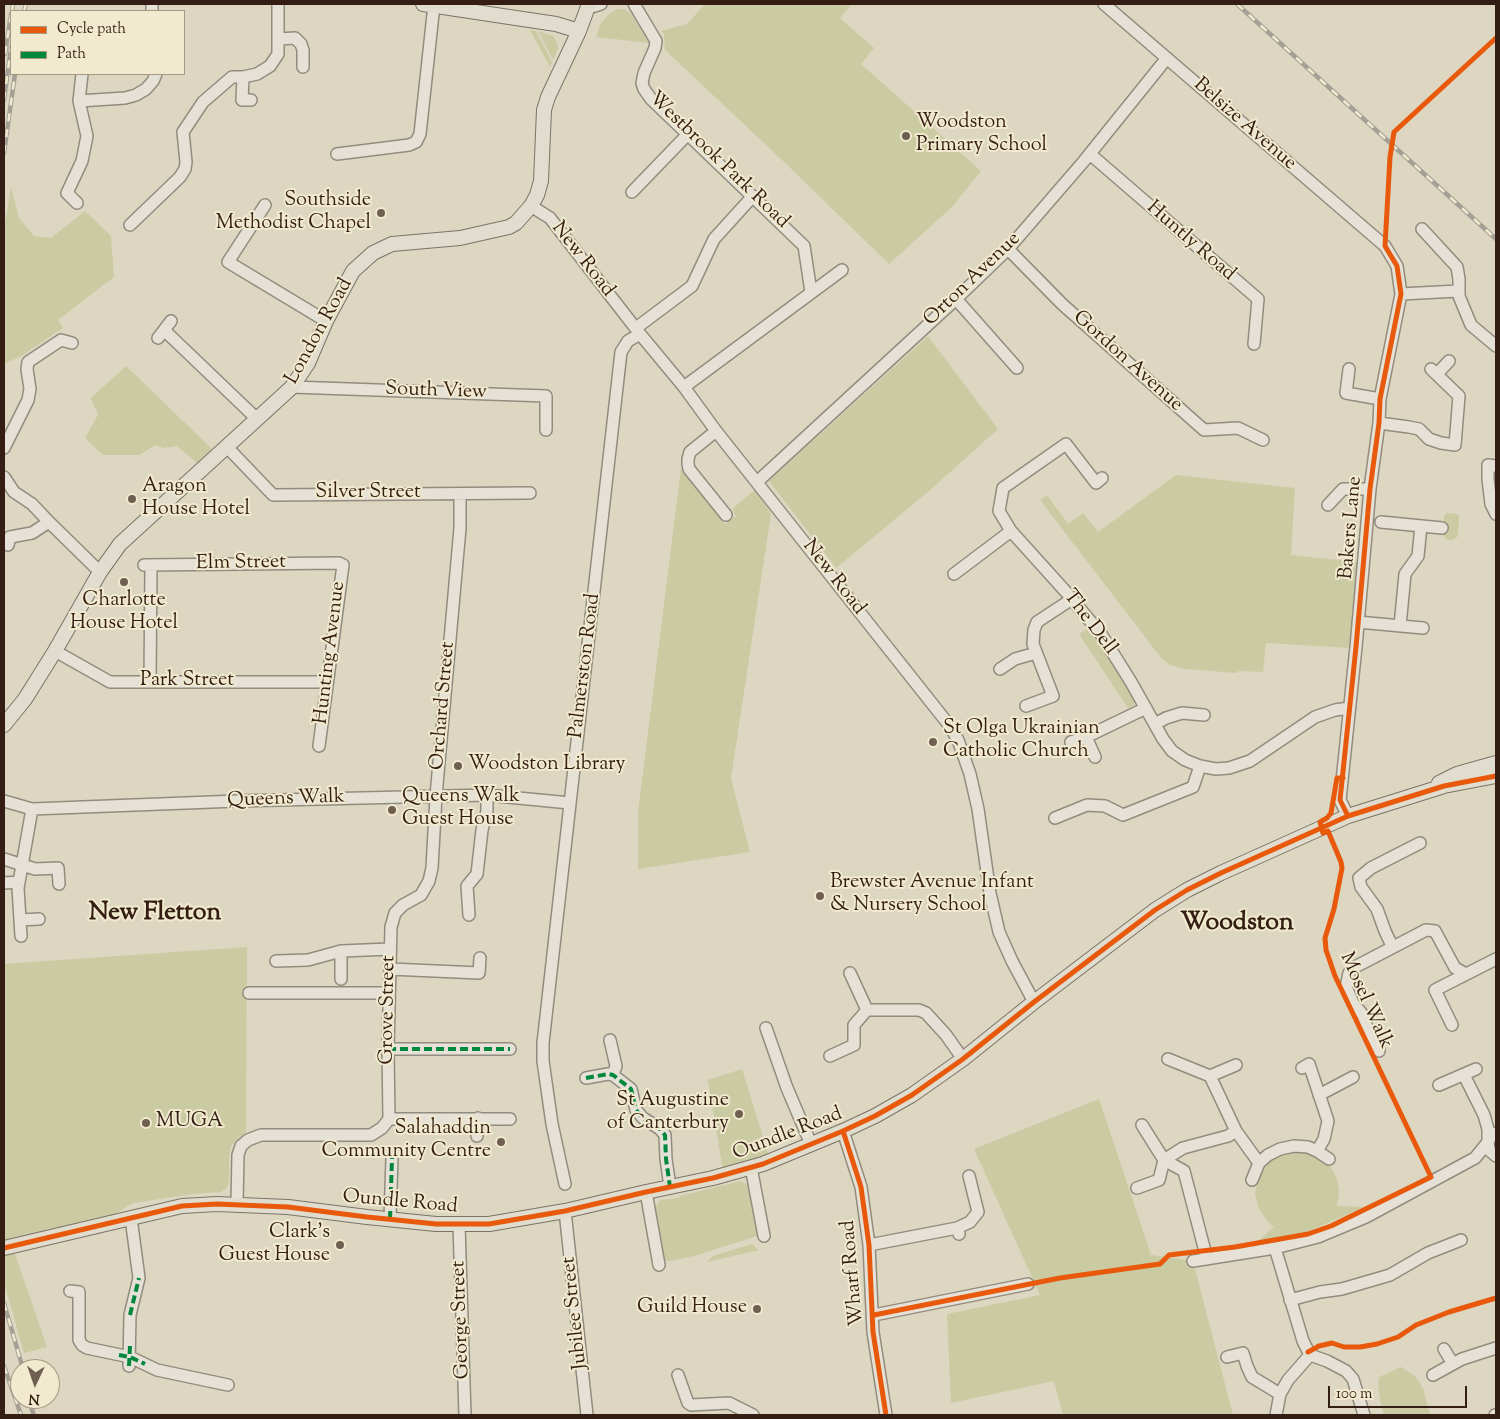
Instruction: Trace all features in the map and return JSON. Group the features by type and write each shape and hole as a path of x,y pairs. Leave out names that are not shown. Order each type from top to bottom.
{"main road":[{"path":"429,4 556,24 579,31"},
{"name":"London Road","path":"4,725 25,698 56,651 100,572 120,544 292,387 308,362 326,321 353,271 373,253 392,244 436,241 502,230 516,223 531,206 537,195 540,181 544,110 548,97 593,5"},
{"name":"Oundle Road","path":"1423,792 1457,774 1496,763"},
{"name":"Oundle Road","path":"4,1248 188,1206 237,1204 288,1207 390,1220 489,1224 565,1211 713,1178 751,1167 843,1131 875,1116 912,1095 963,1059 1034,1002 1155,910 1187,890 1222,872 1348,816 1423,792 1496,776"}],"street":[{"path":"130,225 180,177 185,169 183,132 203,102 232,77 257,74 270,66 278,54 278,4"},
{"path":"337,154 409,146 416,142 420,134 429,4"},
{"name":"Westbrook Park Road","path":"634,4 656,42 644,73 642,83 644,89 651,99 804,246 811,292"},
{"name":"Belsize Avenue","path":"1104,4 1385,246"},
{"path":"279,39 295,38 301,44 303,67"},
{"name":"Orton Avenue","path":"756,482 1008,249 1090,154 1167,58"},
{"path":"77,203 67,193 82,162 87,136 79,101 82,75"},
{"path":"79,101 125,98 136,95 146,89 156,75"},
{"path":"242,77 242,100 251,100"},
{"path":"632,192 688,134"},
{"name":"Huntly Road","path":"1090,154 1258,300 1254,344"},
{"name":"Palmerston Road","path":"565,1184 552,1124 543,1052 621,352 638,331 692,286 714,239 753,196"},
{"path":"265,205 228,262 326,321"},
{"name":"New Road","path":"531,206 550,218 949,725 958,740 970,774 978,809 995,919 1004,946 1034,1002"},
{"path":"1422,229 1457,267 1459,279 1458,296 1471,325 1496,346"},
{"name":"Bakers Lane","path":"1348,816 1340,800 1370,489 1379,423 1380,399 1401,294 1397,266 1385,246"},
{"name":"Gordon Avenue","path":"1008,249 1062,304 1204,430 1238,428 1263,440"},
{"path":"684,386 842,270"},
{"path":"1401,294 1458,291"},
{"path":"956,299 1017,368"},
{"path":"164,330 258,419"},
{"path":"4,448 28,400 30,389 27,369 28,362 61,340 72,343"},
{"path":"1379,423 1419,429 1429,440 1455,449 1459,396 1434,372 1449,361"},
{"path":"1349,369 1346,392 1380,399"},
{"name":"South View","path":"292,387 546,396 546,430"},
{"path":"716,431 690,452 688,464 726,515"},
{"name":"The Dell","path":"1102,478 1096,483 1066,444 1003,488 999,511 1010,531 1072,599 1100,634 1172,751 1185,760 1200,766 1216,769 1229,768 1250,761 1314,717 1335,710 1349,708"},
{"name":"Silver Street","path":"227,446 273,495 530,493"},
{"path":"1496,466 1488,465 1491,504 1496,514"},
{"path":"4,477 14,492 32,504 100,572"},
{"name":"Bakers Lane","path":"1328,505 1344,489 1370,489"},
{"name":"Orchard Street","path":"403,905 421,895 429,881 432,868 436,796 460,528 460,494"},
{"path":"8,537 32,533 49,522"},
{"path":"1381,522 1442,528"},
{"path":"1400,626 1405,574 1418,556 1421,526"},
{"path":"954,574 1010,531"},
{"name":"Elm Street","path":"150,682 147,565 339,563"},
{"name":"Hunting Avenue","path":"319,746 343,565 339,563"},
{"path":"1026,706 1053,696 1033,644 1034,630 1037,622 1072,599"},
{"path":"1358,622 1423,628"},
{"name":"Park Street","path":"56,651 110,682 327,682"},
{"path":"1000,669 1015,659 1036,653"},
{"path":"1071,742 1086,737 1146,708"},
{"path":"1155,724 1182,713 1204,715"},
{"path":"1086,737 1095,757"},
{"path":"1055,818 1087,805 1105,806 1123,815 1193,787 1200,766"},
{"path":"469,915 467,886 477,874 482,830 487,811 487,795"},
{"name":"Queens Walk","path":"4,801 32,809 237,801 487,795 570,803"},
{"path":"22,936 19,882 32,809"},
{"path":"1392,946 1377,909 1361,887 1359,878 1371,868 1420,843"},
{"path":"4,860 35,869 58,868 59,884"},
{"path":"4,883 19,882"},
{"name":"Grove Street","path":"389,1119 390,949 395,913 403,905"},
{"path":"20,920 40,919"},
{"path":"1378,1051 1369,1034 1363,1015 1353,1003 1346,983 1353,968 1392,946 1426,930 1435,931 1455,968 1466,974"},
{"path":"276,961 308,960 341,951 390,949"},
{"path":"341,951 341,979"},
{"path":"479,973 480,958"},
{"path":"1452,1025 1435,990 1496,959"},
{"path":"390,969 491,974"},
{"path":"850,973 867,1010"},
{"path":"249,993 389,993"},
{"path":"830,1056 854,1045 854,1025 867,1010 919,1010 926,1013 946,1035 963,1059"},
{"path":"766,1028 786,1088 811,1144"},
{"path":"610,1040 616,1066 613,1075"},
{"path":"388,1049 510,1049"},
{"path":"1168,1059 1210,1076 1236,1131 1259,1163"},
{"path":"1210,1076 1236,1064"},
{"path":"1302,1068 1309,1064 1328,1121 1324,1139 1317,1151"},
{"path":"1440,1086 1476,1069"},
{"path":"586,1078 608,1074 613,1075 631,1089 636,1110 665,1135 670,1187"},
{"path":"1464,1075 1484,1115 1488,1129 1489,1150 1496,1156"},
{"path":"1319,1095 1353,1077"},
{"path":"1484,1115 1496,1128"},
{"path":"477,1136 478,1118"},
{"path":"237,1204 238,1155 241,1146 248,1140 261,1135 372,1135 382,1128 389,1119 510,1119"},
{"path":"1142,1125 1164,1160 1184,1171 1207,1259"},
{"name":"Wharf Road","path":"843,1131 860,1187 869,1245 874,1315 873,1332 886,1415"},
{"path":"1137,1188 1159,1180 1164,1160 1183,1148 1228,1136 1236,1131"},
{"path":"1193,1261 1275,1248 1318,1237 1366,1217 1475,1158 1491,1136 1496,1133"},
{"path":"1252,1180 1259,1163 1268,1155 1280,1149 1294,1146 1308,1147 1330,1159"},
{"path":"1475,1158 1496,1156"},
{"path":"390,1220 392,1158"},
{"path":"751,1167 764,1236"},
{"path":"869,1245 958,1231 970,1222 978,1212 970,1176"},
{"path":"646,1192 659,1265"},
{"name":"Jubilee Street","path":"565,1211 587,1415"},
{"path":"126,1359 130,1315 139,1278 131,1218"},
{"name":"George Street","path":"458,1224 465,1415"},
{"path":"1290,1300 1320,1292 1342,1289 1390,1275 1428,1253 1461,1240"},
{"path":"1275,1248 1303,1341 1310,1355 1346,1371 1353,1379 1364,1415"},
{"path":"874,1315 1028,1284"},
{"path":"70,1291 79,1292 78,1332 82,1345 157,1370 228,1385"},
{"path":"1433,1374 1462,1359 1496,1348"},
{"path":"1444,1349 1452,1364"},
{"path":"1227,1357 1243,1353 1252,1377 1280,1394"},
{"path":"1276,1415 1280,1394 1288,1380 1310,1355"},
{"path":"678,1375 689,1410 729,1402 753,1415"}],"green space":[{"path":"705,4 852,4 840,18 874,48 861,64 981,171 952,207 889,264 665,50 664,34 661,31 687,24"},
{"path":"618,9 624,9 631,14 649,43 596,37 601,23 609,14"},
{"path":"530,30 536,31 552,62 550,67"},
{"path":"538,31 553,36 557,42 558,49 553,60"},
{"path":"11,187 19,218 34,236 51,238 85,211 111,236 114,277 58,320 63,328 23,355 4,364 4,230"},
{"path":"928,336 998,429 929,491 836,568 769,481"},
{"path":"126,366 212,449 197,463 177,446 164,448 155,445 139,455 103,455 85,438 98,415 91,398"},
{"path":"681,468 725,524 736,516 732,509 756,489 771,514 731,778 750,852 638,869 638,813"},
{"path":"1176,475 1295,488 1291,555 1357,562 1350,648 1266,643 1263,672 1238,671 1237,673 1185,669 1170,665 1162,659 1040,500 1047,495 1068,524 1083,513 1098,532"},
{"path":"1447,513 1457,514 1459,517 1458,536 1453,540 1447,540 1443,535 1444,516"},
{"path":"1088,628 1134,698 1134,705 1128,708 1079,634"},
{"path":"247,947 246,1132 231,1146 227,1188 221,1192 133,1203 113,1215 4,1241 4,964"},
{"path":"742,1069 769,1156 723,1170 708,1080"},
{"path":"1099,1099 1151,1255 1193,1261 1233,1415 1063,1415 1054,1381 951,1403 947,1314 1040,1295 974,1149"},
{"path":"1295,1150 1309,1152 1321,1158 1331,1167 1337,1179 1339,1192 1337,1206 1364,1207 1309,1231 1258,1241 1274,1227 1267,1221 1259,1209 1255,1195 1257,1182 1262,1170 1271,1160 1282,1153"},
{"path":"741,1181 752,1188 759,1233 757,1236 691,1257 669,1261 663,1260 653,1213 660,1200 678,1198"},
{"path":"752,1244 759,1250 707,1262 713,1256"},
{"path":"14,1251 47,1347 24,1353 4,1283 4,1253"},
{"path":"1401,1367 1415,1376 1423,1388 1430,1415 1384,1415 1378,1385 1379,1377"}],"railway":[{"path":"12,10 13,4"},
{"path":"24,10 26,4"},
{"path":"1237,4 1496,239"},
{"path":"5,54 10,21"},
{"path":"4,100 10,55"},
{"path":"4,153 15,75"},
{"path":"4,1303 20,1359"},
{"path":"4,1366 21,1415"},
{"path":"32,1409 34,1415"}],"marked path":[{"path":"388,1049 510,1049"},
{"path":"586,1078 608,1074 613,1075 631,1089 636,1110 665,1135 670,1187"},
{"path":"390,1219 392,1158"},
{"path":"130,1315 139,1278"},
{"path":"129,1366 130,1346"},
{"path":"119,1355 130,1357 145,1364"}],"cycle path":[{"path":"1348,816 1340,800 1370,489 1379,423 1380,399 1401,294 1397,266 1385,246 1390,157 1394,132 1496,38"},
{"path":"4,1248 182,1206 217,1204 288,1207 436,1224 489,1224 565,1211 713,1178 763,1164 843,1131 875,1116 912,1095 963,1059 1034,1002 1155,910 1187,890 1348,816 1444,786 1496,776"},
{"name":"Mosel Walk","path":"874,1315 1060,1278 1160,1264 1169,1255 1235,1247 1308,1234 1331,1226 1431,1177 1335,976 1326,950 1325,938 1334,909 1342,868 1328,831 1323,833 1320,822 1331,813 1337,778 1343,778"},
{"path":"843,1131 861,1187 869,1245 873,1332 886,1415"},
{"path":"1308,1352 1319,1346 1332,1343 1344,1347 1377,1344 1398,1337 1416,1325 1449,1312 1496,1298"}],"place":[{"name":"Woodston Primary School","path":"906,136"},
{"name":"Southside Methodist Chapel","path":"381,213"},
{"name":"Aragon House Hotel","path":"132,499"},
{"name":"Charlotte House Hotel","path":"124,582"},
{"name":"St Olga Ukrainian Catholic Church","path":"933,742"},
{"name":"Woodston Library","path":"458,766"},
{"name":"Queens Walk Guest House","path":"392,810"},
{"name":"Brewster Avenue Infant & Nursery School","path":"820,896"},
{"name":"St Augustine of Canterbury","path":"739,1114"},
{"name":"MUGA","path":"146,1123"},
{"name":"Salahaddin Community Centre","path":"501,1142"},
{"name":"Clark's Guest House","path":"340,1245"},
{"name":"Guild House","path":"757,1309"}],"district":[{"name":"New Fletton","path":"155,915"},
{"name":"Woodston","path":"1237,925"}]}
